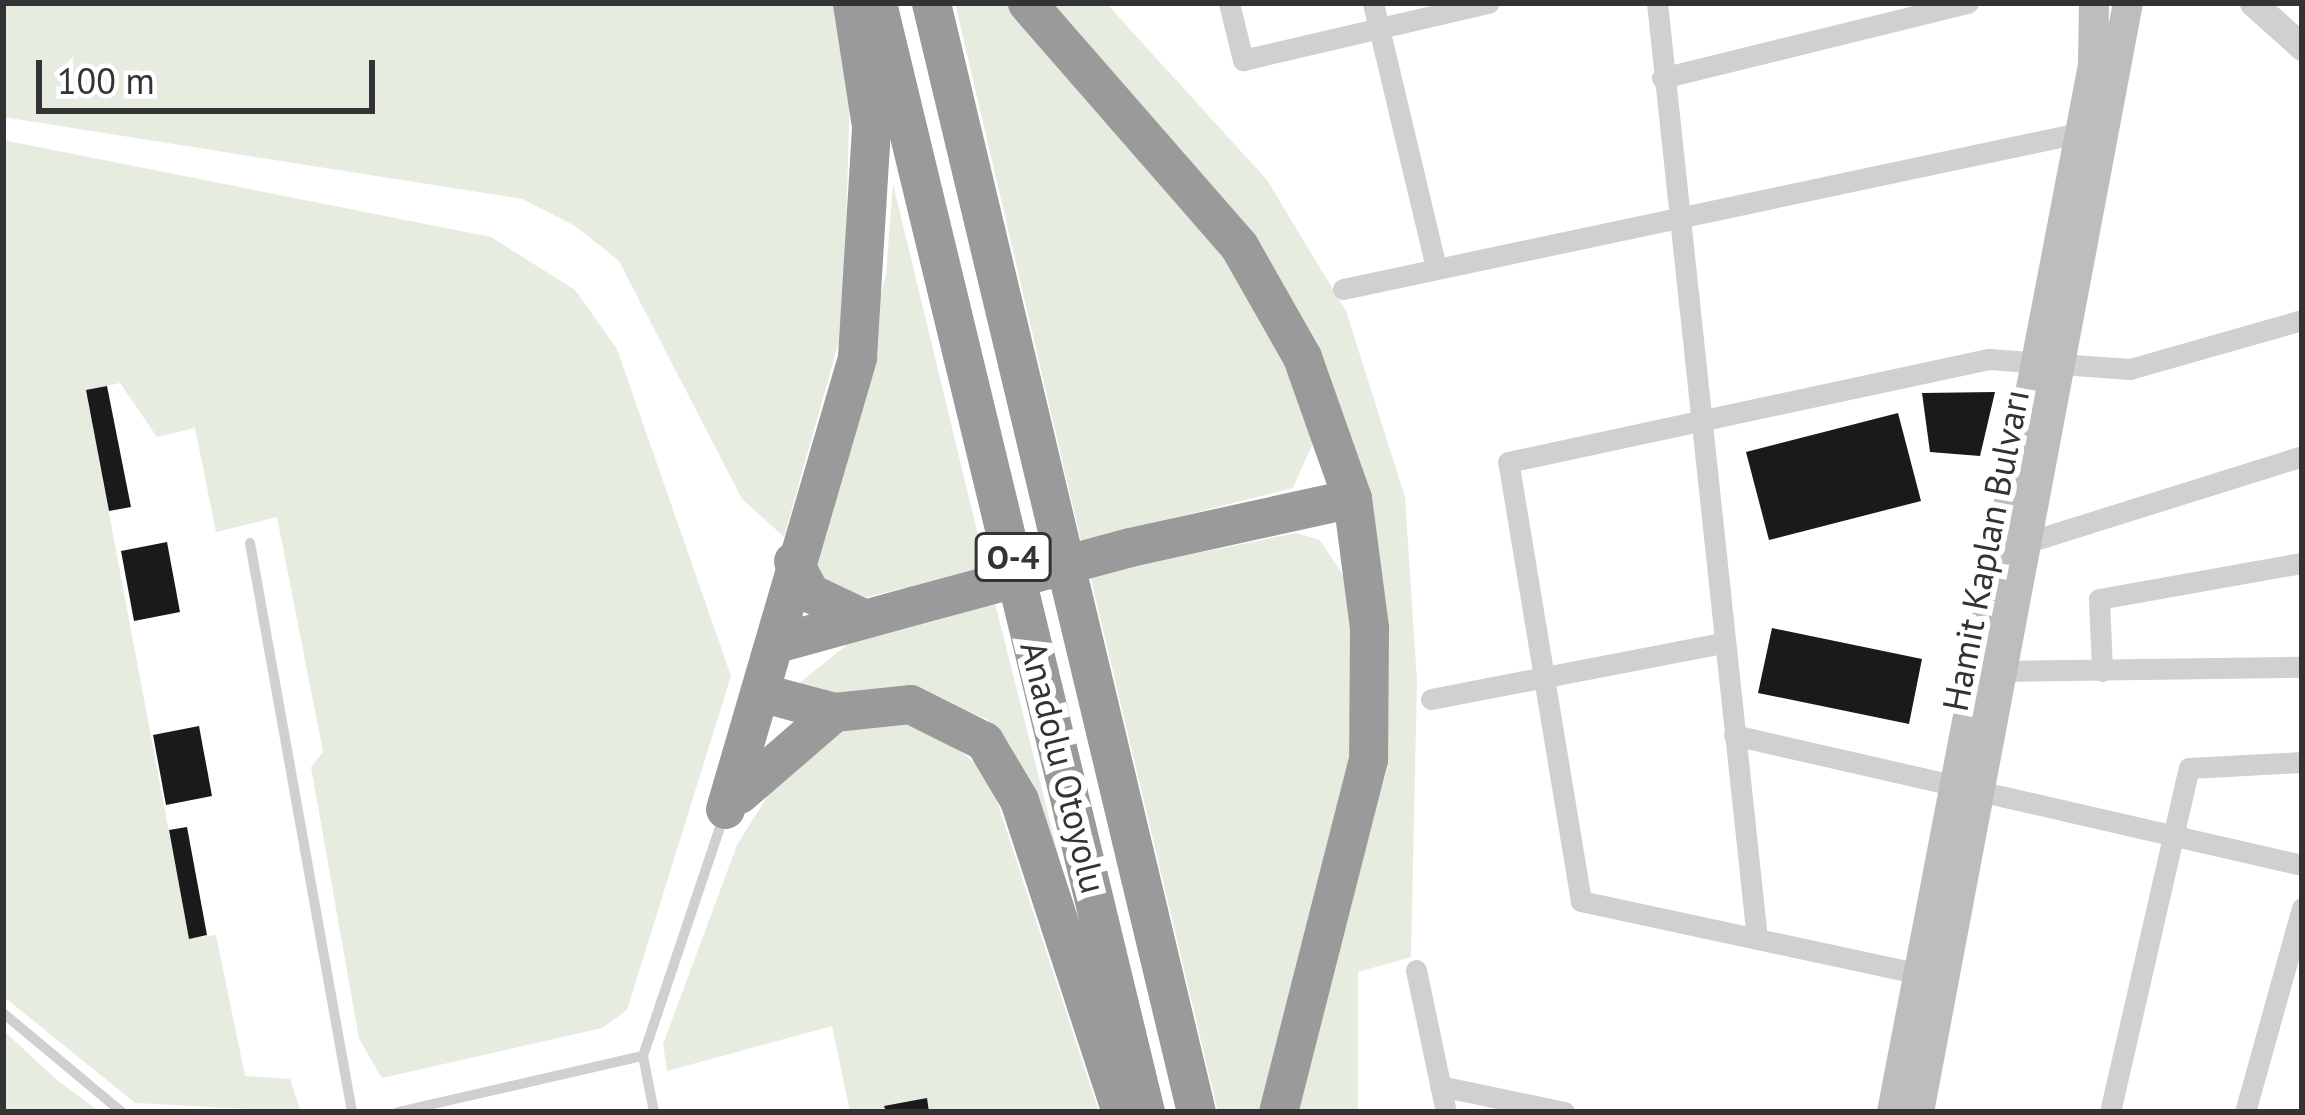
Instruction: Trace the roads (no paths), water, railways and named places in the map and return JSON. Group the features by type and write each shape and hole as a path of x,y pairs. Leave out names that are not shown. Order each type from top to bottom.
{"highway":[{"path":"725,809 767,694 794,561 866,298 871,126 852,3"},
{"name":"Anadolu Otoyolu","path":"877,3 1145,1112"},
{"name":"Anadolu Otoyolu","path":"931,3 1196,1112"},
{"path":"1027,3 1239,246 1302,357 1352,498 1369,628 1368,759 1278,1112"},
{"path":"777,643 1130,548 1352,498"},
{"path":"794,561 810,593 861,617"},
{"path":"767,694 834,712 934,711 1001,765 1121,1112"},
{"path":"725,809 834,712"}],"main road":[{"name":"Hamit Kaplan Bulvarı","path":"1892,1112 1916,973 1965,784 2002,671 2025,543 2094,3"},
{"name":"Hamit Kaplan Bulvarı","path":"1919,1112 1965,784 2045,364 2128,3"}],"street":[{"path":"1229,3 1243,60 1488,3"},
{"path":"1373,3 1436,267"},
{"path":"1657,3 1696,424 1757,939"},
{"path":"1662,78 1967,3"},
{"path":"2253,3 2289,20 2302,47"},
{"path":"1343,289 2079,133"},
{"path":"1916,973 1581,901 1508,462 1989,359 2130,370 2302,320"},
{"path":"2025,543 2302,456"},
{"path":"2102,671 2099,598 2302,562"},
{"path":"1431,699 1723,644"},
{"path":"2002,671 2302,667"},
{"path":"1734,735 2173,830 2302,865"},
{"path":"2110,1112 2189,769 2302,762"},
{"path":"2245,1112 2302,908"},
{"path":"1416,970 1446,1112"},
{"path":"1440,1086 1564,1112"}],"lane":[{"path":"250,543 352,1112"},
{"path":"654,1112 643,1056 725,809"},
{"path":"3,1013 122,1112"},
{"path":"398,1112 643,1056"}]}
